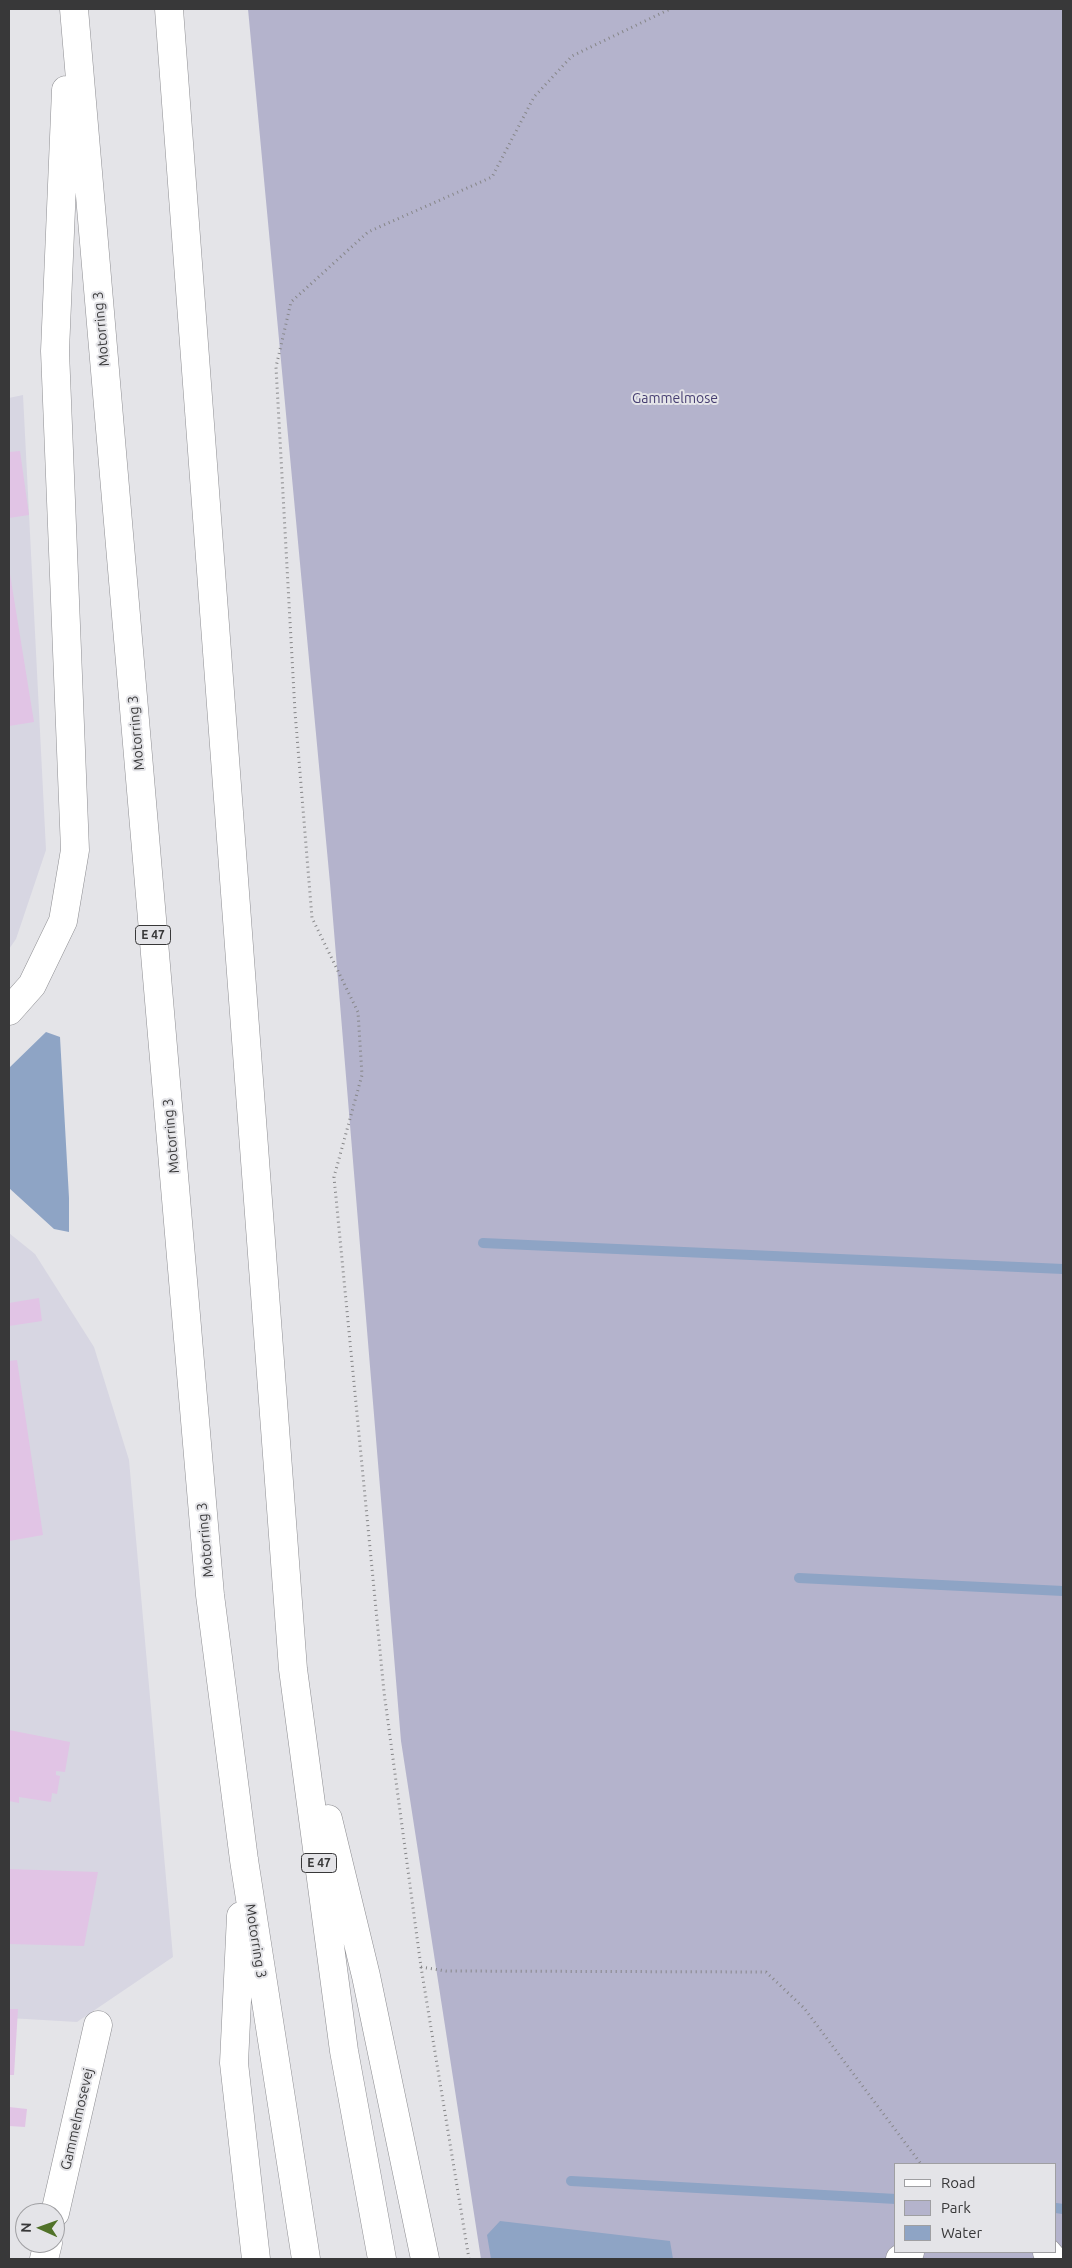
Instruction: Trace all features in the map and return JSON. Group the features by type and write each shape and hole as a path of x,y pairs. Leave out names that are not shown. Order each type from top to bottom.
{"main road":[{"path":"9,1010 32,985 63,921 75,850 54,351 70,9"},
{"name":"Motorring 3","path":"74,9 210,1595 244,1860 306,2259"},
{"name":"E 47","path":"169,9 173,39 292,1669 344,2051 382,2259"},
{"path":"173,39 174,9"},
{"path":"292,1669 366,1976 425,2259"},
{"path":"244,1860 234,2063 256,2259"},
{"name":"Gammelmosevej","path":"57,2203 98,2025"}],"path":[{"path":"469,2259 421,1967 384,1692 334,1177 362,1075 358,1012 312,918 295,712 276,367 291,302 368,232 492,178 534,97 572,56 670,9"},
{"path":"421,1967 446,1971 766,1972 804,2008 921,2163"}],"shaded area":[{"path":"23,395 46,850 16,939 9,949 9,398"},
{"path":"9,1233 35,1254 94,1347 129,1460 173,1957 77,2022 9,2018"}],"green space":[{"name":"Gammelmose","path":"248,9 1063,9 1063,2259 481,2259 401,1741 330,883"}],"water":[{"path":"46,1032 60,1037 69,1198 69,1232 54,1229 9,1188 9,1068"},
{"path":"500,2221 670,2241 673,2259 491,2259 487,2235"}],"building":[{"path":"20,451 29,515 9,518 9,452"},
{"path":"9,568 34,722 9,726"},
{"path":"39,1298 42,1321 9,1326 9,1303"},
{"path":"17,1360 43,1535 9,1541 9,1361"},
{"path":"9,1730 70,1742 65,1772 56,1771 56,1775 60,1776 57,1794 52,1793 51,1802 19,1797 19,1803 9,1801"},
{"path":"9,1869 98,1872 84,1946 9,1944"},
{"path":"9,2009 18,2009 14,2075 9,2075"},
{"path":"9,2107 27,2109 25,2127 9,2126"}],"waterway":[{"path":"483,1243 1063,1269"},
{"path":"799,1578 1063,1591"},
{"path":"571,2181 894,2199"},
{"path":"1057,2208 1063,2209"}]}
